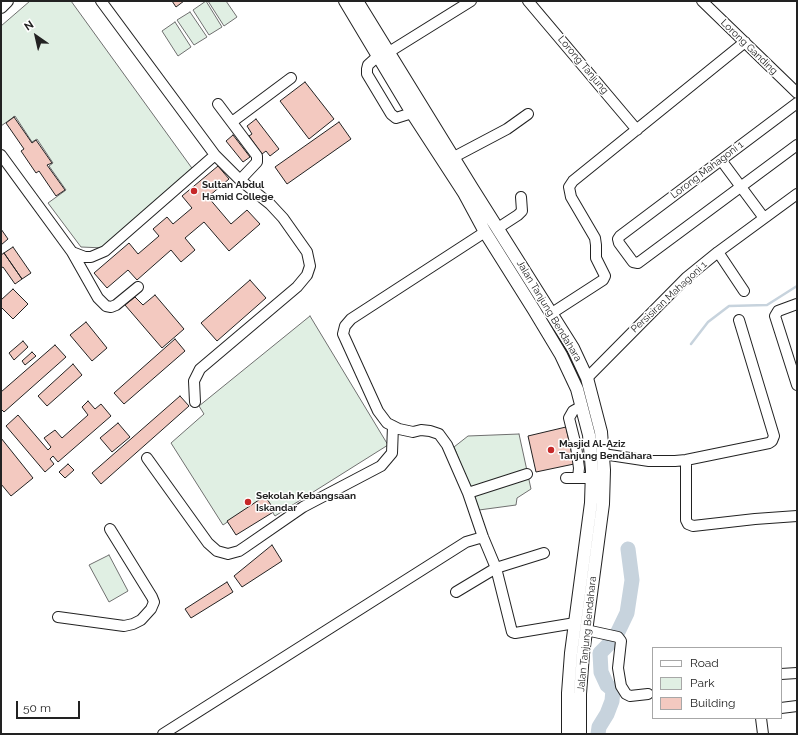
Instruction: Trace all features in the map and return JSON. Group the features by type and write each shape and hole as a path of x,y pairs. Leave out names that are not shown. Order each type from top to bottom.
{"main road":[{"path":"1,6 7,1"},
{"name":"Jalan Tanjung Bendahara","path":"345,1 412,113 464,193 485,232 561,355 577,389 589,435 592,478 591,503 575,623 568,693 568,734"},
{"name":"Jalan Tanjung Bendahara","path":"358,1 454,158 552,313 573,348 586,378 601,432 604,454 603,504 586,630 580,694 580,734"}],"street":[{"path":"390,52 471,1"},
{"name":"Lorong Tanjung","path":"528,1 637,130"},
{"name":"Lorong Ganding","path":"702,1 797,93"},
{"path":"104,2 215,155 240,180 270,204 283,218 307,252 310,262 309,270 297,287 200,369 194,381 195,402"},
{"path":"552,313 603,280 605,276 596,258 595,238 573,201 569,187 573,181 744,42"},
{"path":"378,56 368,65 367,74 391,114 396,118 412,113"},
{"path":"232,122 291,78"},
{"name":"Lorong Mahagoni 1","path":"741,187 638,262 633,262 619,243 618,239 620,236 797,103"},
{"path":"218,104 258,156 257,162 240,180"},
{"path":"454,158 507,129 528,114"},
{"path":"741,187 797,146"},
{"path":"1,155 72,252 98,298 106,306 111,307 116,305 138,287"},
{"path":"72,252 91,258 105,251 215,155"},
{"path":"721,160 764,218"},
{"name":"Persisiran Mahagoni 1","path":"586,378 673,290 718,252 797,194"},
{"path":"498,228 522,211 521,197"},
{"path":"485,232 351,319 345,326 343,334 378,411 387,423 413,432 422,430 439,434 452,456 468,493 483,537 496,568 512,632 515,633 575,623"},
{"path":"718,252 744,291"},
{"path":"797,304 775,314 797,385"},
{"path":"604,454 649,461 686,460 769,443 774,439 739,320"},
{"path":"578,478 579,468 576,446 569,418 574,410 582,406"},
{"path":"147,458 208,543 217,551 228,554 239,551 303,507 381,466 392,453 393,426"},
{"path":"686,460 686,520 688,524 693,526 755,518 797,516"},
{"path":"468,493 527,474"},
{"path":"566,478 592,478"},
{"path":"58,617 124,626 141,620 151,609 154,602 152,597 110,529"},
{"path":"163,734 466,542 483,537"},
{"path":"456,592 496,568 544,552"},
{"path":"586,630 616,636 621,641 618,668 621,686 626,694 630,696 648,694"},
{"path":"782,674 797,673"},
{"path":"782,708 797,706"},
{"path":"761,719 763,734"}],"green space":[{"path":"30,1 71,1 194,171 104,248 81,247 48,203 66,190 49,166 53,163 37,139 32,142 15,116 1,126 1,26"},
{"path":"206,1 222,27 209,35 193,10"},
{"path":"208,1 226,1 237,17 224,26"},
{"path":"190,12 207,37 194,45 177,20"},
{"path":"175,22 191,47 178,56 162,31"},
{"path":"310,316 388,445 275,516 263,498 223,525 171,443 204,414 199,406"},
{"path":"519,434 531,489 517,498 516,505 479,510 454,447 468,436"},
{"path":"109,555 128,591 109,602 89,565"}],"building":[{"path":"172,1 184,1 176,7"},
{"path":"305,82 334,119 309,139 280,101"},
{"path":"14,117 32,143 36,140 52,163 47,165 65,190 56,196 39,171 36,173 21,151 24,149 6,123"},
{"path":"256,119 279,149 270,156 266,151 262,154 249,136 252,134 247,126"},
{"path":"339,122 351,139 287,184 275,167"},
{"path":"233,135 250,157 243,162 226,141"},
{"path":"218,166 229,179 208,197 231,224 247,210 260,224 229,251 204,222 185,238 195,250 181,262 171,250 137,280 128,270 107,288 94,273 129,243 138,254 159,236 153,229 167,217 173,224 192,208 182,196"},
{"path":"1,229 8,239 1,245"},
{"path":"13,247 31,273 22,279 4,253"},
{"path":"4,253 22,279 15,284 3,267 1,268 1,255"},
{"path":"250,280 266,298 217,341 201,323"},
{"path":"13,289 28,304 13,319 1,307 1,300"},
{"path":"155,295 184,329 162,348 125,305 135,297 143,305"},
{"path":"86,322 107,348 92,361 70,335"},
{"path":"175,339 185,351 124,404 114,393"},
{"path":"23,341 28,347 14,360 9,353"},
{"path":"55,345 66,357 4,412 1,409 1,392"},
{"path":"32,352 36,356 25,365 22,361"},
{"path":"73,364 82,375 47,406 38,396"},
{"path":"180,396 189,406 101,484 92,473"},
{"path":"88,401 95,409 101,404 111,416 58,462 53,456 50,459 54,464 45,472 6,426 18,415 48,450 51,447 44,438 55,430 62,438 88,415 82,407"},
{"path":"118,423 130,437 112,452 100,438"},
{"name":"Masjid Al-Aziz Tanjung Bendahara","path":"566,427 574,464 536,472 528,436"},
{"path":"1,438 33,478 11,496 1,484"},
{"path":"68,464 74,470 65,478 59,472"},
{"path":"265,496 275,511 236,535 227,521"},
{"path":"272,545 282,561 242,587 234,576"},
{"path":"227,582 233,592 191,618 185,609"}],"waterway":[{"path":"691,344 708,322 729,306 767,305 797,286"},
{"path":"598,734 599,727 607,714 612,701 613,690 607,685 601,672 600,653 615,638 627,613 632,580 628,549"}],"place":[{"name":"Sultan Abdul Hamid College","path":"194,191"},
{"name":"Masjid Al-Aziz Tanjung Bendahara","path":"551,450"},
{"name":"Sekolah Kebangsaan Iskandar","path":"248,502"}]}
